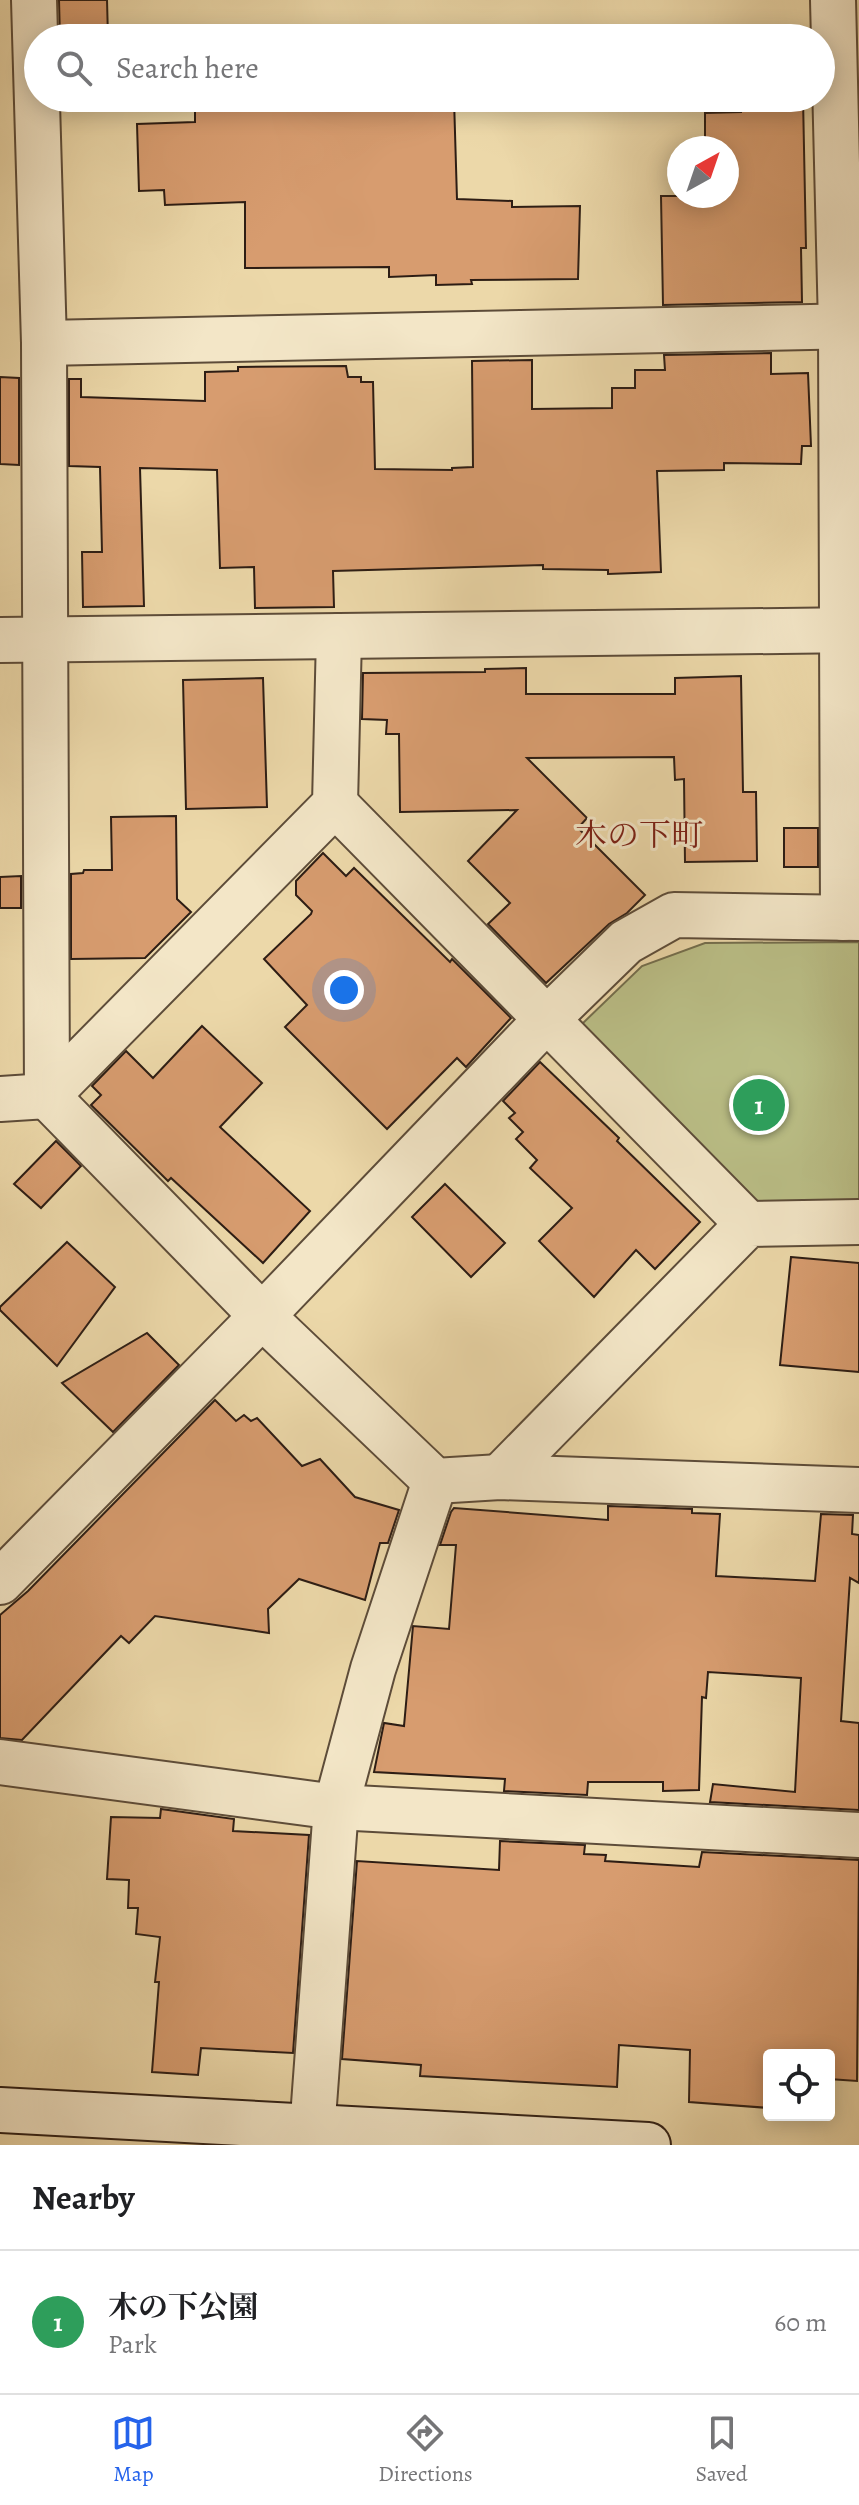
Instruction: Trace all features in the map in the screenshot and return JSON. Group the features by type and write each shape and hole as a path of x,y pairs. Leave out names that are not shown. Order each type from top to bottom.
{"street":[{"path":"34,0 35,24"},
{"path":"0,1582 262,1316 546,1020 626,942 674,915 851,918 850,326 833,0"},
{"path":"38,112 44,343 47,1096 262,1316 435,1481 500,1477 859,1490"},
{"path":"44,343 850,326"},
{"path":"0,640 850,631"},
{"path":"0,1099 47,1096 335,804 339,636"},
{"path":"335,804 748,1224"},
{"path":"500,1477 748,1224 859,1222"},
{"path":"312,2136 336,1807 373,1669 435,1481"},
{"path":"0,1762 336,1807 859,1835"},
{"path":"0,2110 312,2136 648,2145"}],"green space":[{"path":"859,942 859,1204 780,1205 753,1201 582,1024 642,966 705,943"}],"building":[{"path":"59,0 107,0 108,24 60,24"},
{"path":"195,112 454,112 457,199 512,201 512,207 580,206 578,279 471,280 472,284 436,285 436,275 389,277 389,267 245,268 245,202 165,205 164,190 139,191 137,124 195,122"},
{"path":"803,112 806,248 801,248 802,302 663,305 661,196 667,196 667,208 739,208 739,136 705,136 705,113"},
{"path":"771,353 771,374 808,373 811,446 802,446 801,464 724,463 724,470 657,471 661,572 608,574 608,570 543,569 543,565 333,571 334,607 255,608 254,567 220,568 217,470 140,468 144,606 83,607 82,552 102,552 100,467 69,466 69,379 81,379 81,397 205,401 205,372 238,371 238,367 346,366 348,377 361,377 361,382 373,382 375,469 452,470 473,467 472,361 532,360 532,409 612,408 612,388 635,388 635,370 665,370 664,355"},
{"path":"0,377 19,378 19,465 0,464"},
{"path":"526,668 526,694 675,694 675,678 741,676 743,792 756,792 757,861 685,862 684,779 675,780 674,757 527,758 587,818 578,828 645,895 546,983 488,924 510,903 468,861 517,810 400,812 399,734 386,734 387,720 362,719 363,673 485,672 485,669"},
{"path":"263,678 267,807 186,809 183,680"},
{"path":"176,816 177,899 191,912 145,958 71,959 71,874 83,873 84,870 112,870 111,817"},
{"path":"784,828 818,828 818,867 784,867"},
{"path":"323,853 346,876 354,868 511,1018 466,1067 457,1058 387,1129 285,1027 307,1005 264,959 311,914 312,911 296,895 296,881"},
{"path":"21,876 21,908 0,908 0,877"},
{"path":"202,1026 262,1083 220,1127 310,1211 263,1263 171,1178 168,1181 91,1105 101,1095 92,1086 126,1051 153,1078"},
{"path":"540,1062 700,1222 655,1269 636,1250 594,1297 539,1241 572,1208 530,1168 537,1160 516,1139 523,1132 509,1118 515,1113 503,1101"},
{"path":"56,1141 81,1166 41,1208 14,1184"},
{"path":"445,1184 505,1243 471,1277 412,1217"},
{"path":"67,1242 115,1287 57,1366 0,1307"},
{"path":"791,1257 859,1263 859,1372 780,1365"},
{"path":"147,1333 179,1365 113,1432 62,1383"},
{"path":"215,1400 236,1421 244,1415 251,1421 257,1418 302,1466 320,1459 355,1497 399,1510 388,1543 380,1543 365,1600 299,1579 268,1609 269,1633 155,1616 129,1643 121,1636 22,1740 0,1738 0,1615 28,1591"},
{"path":"608,1506 692,1509 692,1513 720,1514 716,1576 815,1581 821,1514 853,1515 852,1534 859,1535 859,1583 850,1578 841,1721 859,1723 859,1810 710,1802 713,1784 795,1792 801,1678 708,1672 706,1698 702,1697 699,1790 663,1791 663,1782 588,1782 587,1795 504,1791 505,1779 374,1772 384,1723 404,1726 413,1626 449,1629 456,1545 440,1545 454,1508 608,1520"},
{"path":"161,1809 234,1819 233,1831 309,1835 293,2053 201,2048 198,2075 152,2072 160,1937 136,1934 138,1908 128,1908 129,1880 107,1879 111,1817 160,1818"},
{"path":"500,1841 585,1845 584,1854 606,1855 605,1861 699,1867 702,1852 859,1860 857,2081 835,2079 835,2049 763,2049 763,2108 689,2102 690,2050 619,2045 617,2087 420,2076 421,2065 342,2059 357,1861 499,1870"}],"place":[{"name":"木の下公園","path":"759,1105"}],"district":[{"name":"木の下町","path":"639,835"}]}
